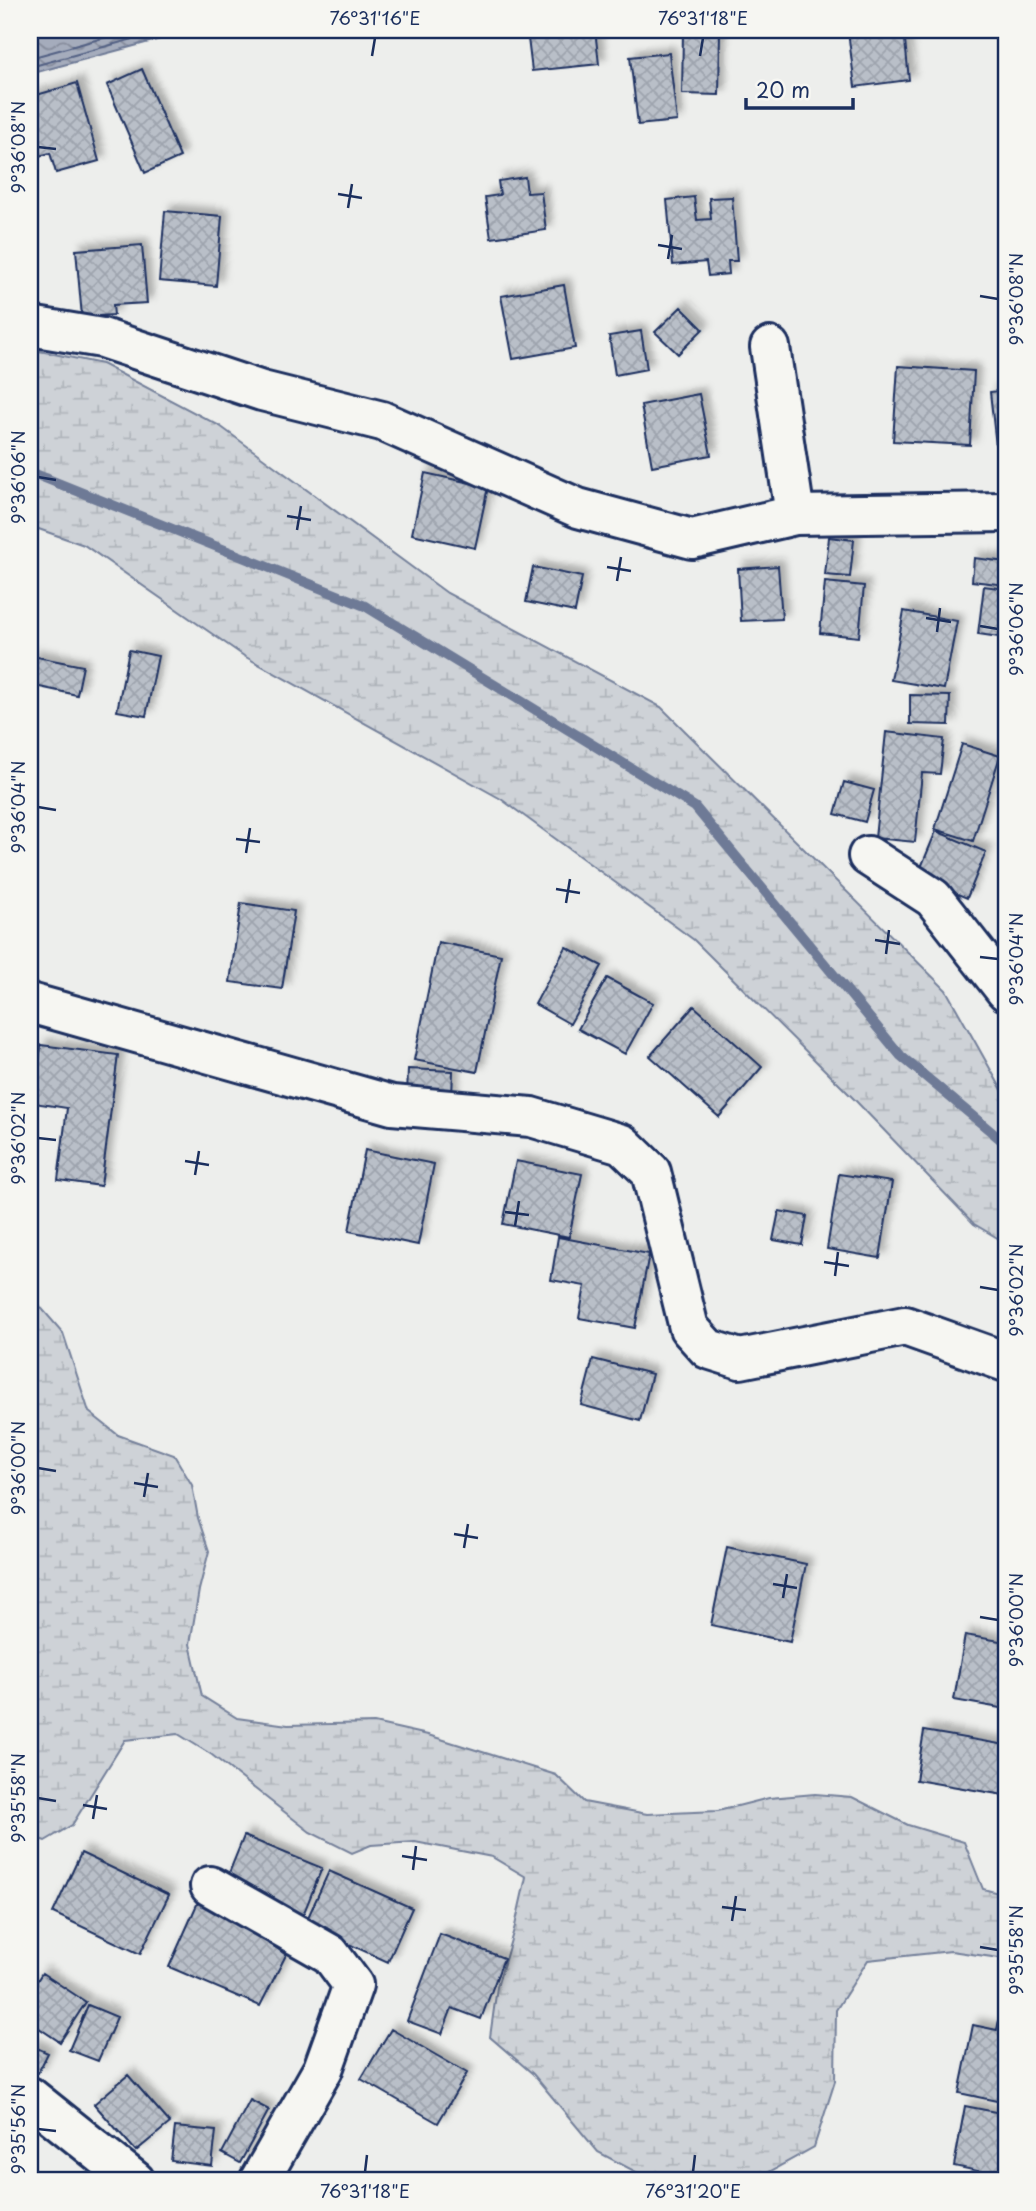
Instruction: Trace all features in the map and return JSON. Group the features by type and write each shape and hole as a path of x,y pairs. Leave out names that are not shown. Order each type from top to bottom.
{"street":[{"path":"30,326 102,338 262,391 382,421 578,508 692,539 795,515 1006,512"},
{"path":"770,347 795,515"},
{"path":"868,856 933,898 1006,991"},
{"path":"30,1003 392,1105 531,1117 622,1144 651,1172 689,1328 708,1349 740,1359 905,1326 1006,1362"},
{"path":"210,1886 330,1954 353,1984 323,2069 259,2181"},
{"path":"30,2097 135,2181"}],"green space":[{"path":"30,349 102,364 220,426 447,593 661,707 946,990 1006,1097 1006,1243 974,1224 854,1099 694,940 501,799 244,656 84,545 30,526"},
{"path":"30,1301 38,1304 63,1333 89,1412 118,1435 174,1455 192,1485 198,1518 209,1551 190,1644 202,1696 237,1718 288,1725 374,1723 428,1735 556,1775 584,1802 647,1814 718,1811 769,1798 815,1794 852,1797 908,1825 964,1842 983,1889 1006,1895 1006,1959 951,1951 868,1960 836,2010 835,2081 814,2147 753,2181 653,2181 598,2152 533,2074 490,2037 497,1987 526,1877 492,1857 415,1842 371,1845 352,1853 310,1832 212,1755 178,1734 125,1740 72,1825 45,1841 30,1836"}],"water":[{"path":"30,30 194,30 30,74"}],"building":[{"path":"527,30 595,30 599,64 532,71"},
{"path":"683,30 720,30 719,95 682,94"},
{"path":"904,30 909,80 855,87 848,31"},
{"path":"669,53 677,121 638,125 630,57"},
{"path":"142,69 180,157 145,173 107,85"},
{"path":"77,83 99,161 56,173 50,153 39,156 30,123 30,97"},
{"path":"525,177 527,193 541,192 546,230 491,238 485,197 500,195 498,181"},
{"path":"694,197 697,220 711,219 709,198 732,197 737,261 728,261 729,274 708,276 706,262 673,265 667,200"},
{"path":"165,211 222,216 216,286 159,281"},
{"path":"142,245 147,303 113,305 114,315 82,317 76,250"},
{"path":"564,285 575,348 513,359 501,296"},
{"path":"681,307 703,329 678,354 655,332"},
{"path":"641,331 647,369 615,375 609,336"},
{"path":"898,366 974,371 970,445 893,441"},
{"path":"1006,390 1006,490 1001,491 990,392"},
{"path":"699,394 711,455 652,466 641,405"},
{"path":"425,473 488,487 475,548 412,534"},
{"path":"829,537 854,540 850,577 825,575"},
{"path":"974,558 1006,562 1006,585 972,581"},
{"path":"778,566 782,619 741,621 738,569"},
{"path":"533,567 582,577 575,612 526,602"},
{"path":"825,582 864,586 859,637 820,633"},
{"path":"984,586 1006,589 1006,638 978,634"},
{"path":"904,611 957,621 944,689 891,680"},
{"path":"129,650 158,656 146,716 117,711"},
{"path":"32,656 83,666 77,695 30,685"},
{"path":"910,695 950,696 949,725 910,724"},
{"path":"886,732 944,739 940,774 922,773 915,842 875,838"},
{"path":"962,744 1000,756 973,841 935,829"},
{"path":"844,782 874,790 865,822 835,814"},
{"path":"936,831 986,852 967,898 917,877"},
{"path":"241,903 294,911 282,989 230,982"},
{"path":"438,942 501,955 477,1072 414,1060"},
{"path":"566,947 602,966 570,1024 535,1004"},
{"path":"607,978 653,1003 625,1054 578,1029"},
{"path":"694,1006 762,1067 719,1117 650,1056"},
{"path":"41,1045 118,1055 101,1186 58,1180 67,1108 34,1103"},
{"path":"408,1069 453,1071 452,1097 407,1095"},
{"path":"365,1150 434,1164 418,1245 349,1231"},
{"path":"516,1161 582,1174 569,1237 503,1224"},
{"path":"839,1174 892,1182 880,1258 827,1249"},
{"path":"779,1211 807,1216 802,1245 773,1240"},
{"path":"558,1237 649,1254 635,1328 579,1318 585,1286 551,1280"},
{"path":"593,1359 652,1374 640,1421 581,1405"},
{"path":"727,1547 806,1564 790,1642 711,1625"},
{"path":"965,1635 1006,1642 1006,1709 954,1700"},
{"path":"924,1731 1006,1745 1004,1795 916,1780"},
{"path":"244,1836 322,1868 303,1915 225,1883"},
{"path":"81,1853 169,1895 140,1954 53,1913"},
{"path":"329,1871 412,1908 388,1962 305,1924"},
{"path":"202,1893 286,1955 260,2006 169,1967"},
{"path":"440,1934 504,1958 481,2019 452,2008 442,2034 407,2021"},
{"path":"42,1973 86,2002 60,2042 30,2022 30,1992"},
{"path":"88,2005 117,2017 98,2061 69,2050"},
{"path":"1002,2005 1006,2006 1006,2103 959,2093 973,2025 997,2030"},
{"path":"391,2029 467,2073 438,2123 361,2079"},
{"path":"30,2045 48,2053 38,2073 30,2070"},
{"path":"128,2075 170,2123 136,2151 94,2104"},
{"path":"250,2100 269,2110 240,2163 222,2153"},
{"path":"965,2106 1006,2114 1006,2177 954,2166"},
{"path":"175,2127 216,2131 212,2166 171,2161"}],"waterway":[{"path":"30,472 365,606 695,807 901,1056 1006,1144"}]}
